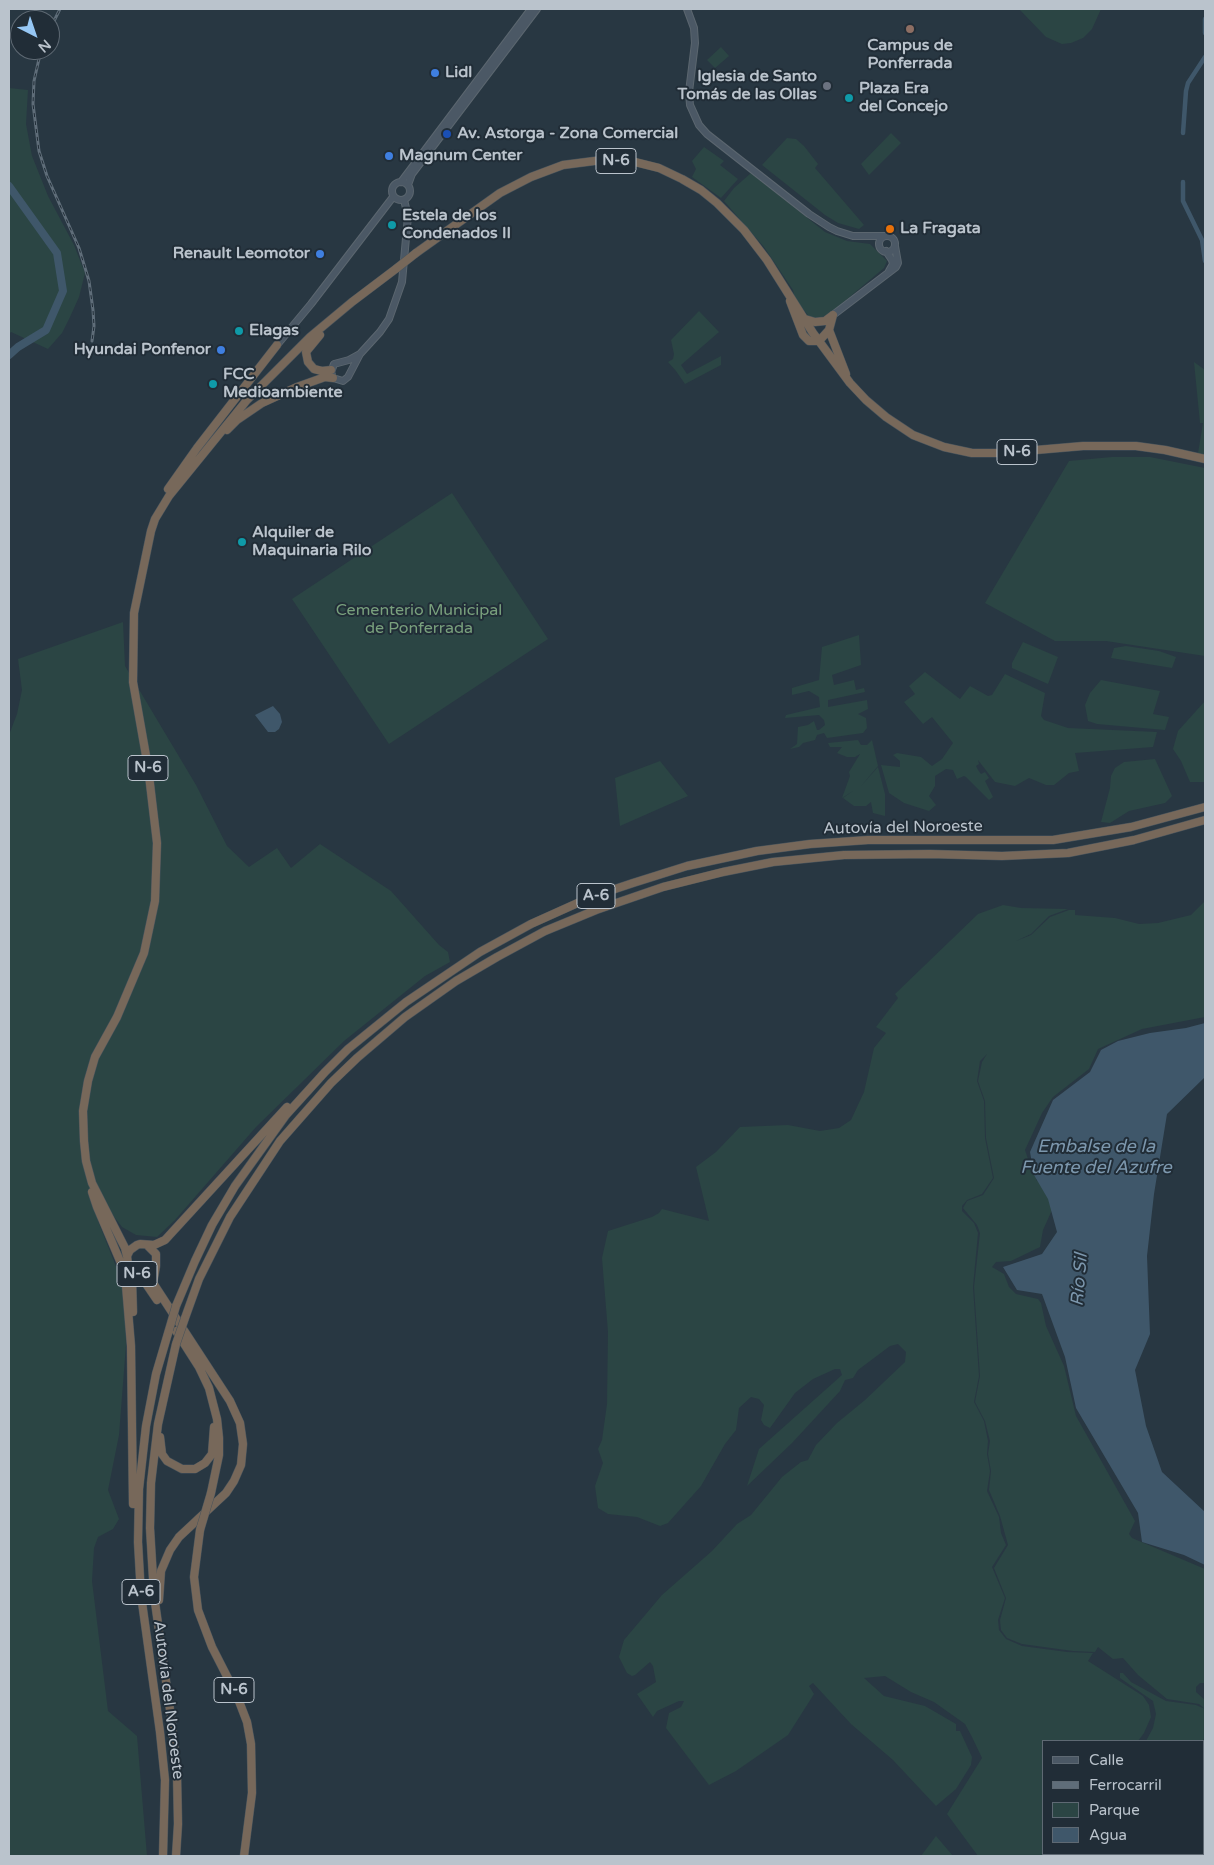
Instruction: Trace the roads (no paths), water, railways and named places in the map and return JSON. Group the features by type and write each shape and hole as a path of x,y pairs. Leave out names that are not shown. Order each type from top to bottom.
{"highway":[{"name":"N-6","path":"158,1300 140,1275 130,1270 127,1256 117,1232 92,1183 86,1161 83,1111 88,1081 95,1057 117,1017 144,953 154,901 157,843 148,767 133,682 134,613 148,542 155,519 169,496 227,423 267,379 310,338 365,292 500,193 531,177 563,165 602,160 636,162 659,168 682,179 717,203 744,230 767,260 813,333 850,383 886,418 913,435 944,448 972,453 1000,453 1083,446 1136,446 1205,459"},
{"name":"N-6","path":"331,370 322,372 314,369 308,362 306,352 365,292"},
{"path":"787,292 803,335 809,341 819,341 829,330 833,315"},
{"path":"813,333 824,321 833,315"},
{"path":"805,319 816,322 824,321"},
{"path":"829,330 850,383"},
{"path":"155,519 170,486 277,345"},
{"path":"184,475 237,420 262,403 316,381 333,378"},
{"name":"Autovía del Noroeste","path":"163,1856 165,1780 141,1596 138,1542 139,1489 151,1397 176,1306 212,1225 235,1186 286,1114 325,1072 348,1049 406,1002 480,952 531,924 591,897 686,866 757,851 810,844 868,840 1052,840 1131,828 1205,807"},
{"name":"Autovía del Noroeste","path":"176,1856 178,1824 177,1774 154,1596 150,1528 151,1483 158,1424 178,1345 199,1279 230,1216 280,1141 307,1109 357,1058 405,1017 456,981 545,930 663,887 773,862 844,854 1002,856 1068,853 1134,840 1205,820"},
{"path":"144,1245 154,1245 165,1240 322,1070 359,1035 388,1012 406,1002"},
{"path":"92,1183 92,1195 96,1207 123,1268 132,1346"},
{"name":"N-6","path":"117,1232 124,1239 144,1245 156,1254 150,1285 199,1367 209,1388 216,1414 219,1438 216,1471 200,1530 194,1577 198,1610 212,1648 237,1696 247,1722 251,1744 252,1793 244,1856"},
{"name":"N-6","path":"127,1256 133,1247 144,1245"},
{"name":"N-6","path":"140,1275 153,1269"},
{"path":"153,1269 153,1283 230,1402 240,1423 243,1444 241,1465 230,1487 218,1502 180,1537 170,1550 161,1571 158,1592 172,1704 172,1724"},
{"path":"130,1270 133,1303 135,1576 147,1665 154,1694"},
{"path":"178,1345 160,1440 164,1458 177,1468 195,1469 212,1454 213,1421 209,1388"}],"main road":[{"path":"404,183 531,9"},
{"path":"277,345 393,197 392,188 397,183 404,183 412,174 537,9"},
{"path":"687,9 694,28 689,92 690,105 699,125 713,139 820,222 837,231 853,236 887,236 893,238 898,263 892,271 833,315"},
{"path":"393,197 397,200 404,200 409,197 410,192 404,183"},
{"path":"360,354 334,364 331,370 333,378 343,381 348,377 360,354 389,319 402,282 408,216 404,200"},
{"path":"879,244 881,239 887,236"},
{"path":"870,237 879,244 882,250 886,251 893,264 887,274"},
{"path":"886,251 890,251 895,246"},
{"path":"343,362 347,364 350,372"}],"water":[{"path":"273,706 280,714 282,722 279,729 275,732 268,732 255,715"},
{"name":"Embalse de la Fuente del Azufre","path":"1205,1023 1205,1077 1167,1114 1154,1194 1147,1256 1150,1334 1135,1370 1146,1426 1162,1472 1205,1512 1205,1565 1184,1555 1142,1542 1138,1513 1076,1408 1065,1357 1042,1294 1017,1290 1003,1267 1042,1254 1057,1232 1048,1199 1034,1175 1030,1152 1053,1100 1090,1072 1101,1050 1118,1041"}],"waterway":[{"path":"1205,19 1205,33"},
{"path":"1183,133 1188,83 1205,57"},
{"path":"1183,182 1183,201 1202,240 1205,261"},
{"path":"9,186 57,253 63,291 46,330 18,347 9,355"}],"railway":[{"path":"39,60 34,81 33,104 39,151 47,176 79,248 89,281 94,326 92,341"}],"place":[{"name":"Campus de Ponferrada","path":"910,29"},
{"name":"Lidl","path":"435,73"},
{"name":"Iglesia de Santo Tomás de las Ollas","path":"827,86"},
{"name":"Plaza Era del Concejo","path":"849,98"},
{"name":"Av. Astorga - Zona Comercial","path":"447,134"},
{"name":"Magnum Center","path":"389,156"},
{"name":"Estela de los Condenados II","path":"392,225"},
{"name":"La Fragata","path":"890,229"},
{"name":"Renault Leomotor","path":"320,254"},
{"name":"Elagas","path":"239,331"},
{"name":"Hyundai Ponfenor","path":"221,350"},
{"name":"FCC Medioambiente","path":"213,384"},
{"name":"Alquiler de Maquinaria Rilo","path":"242,542"}],"park label":[{"name":"Cementerio Municipal de Ponferrada","path":"419,620"}],"water label":[{"name":"Río Sil","path":"1080,1280"}]}
